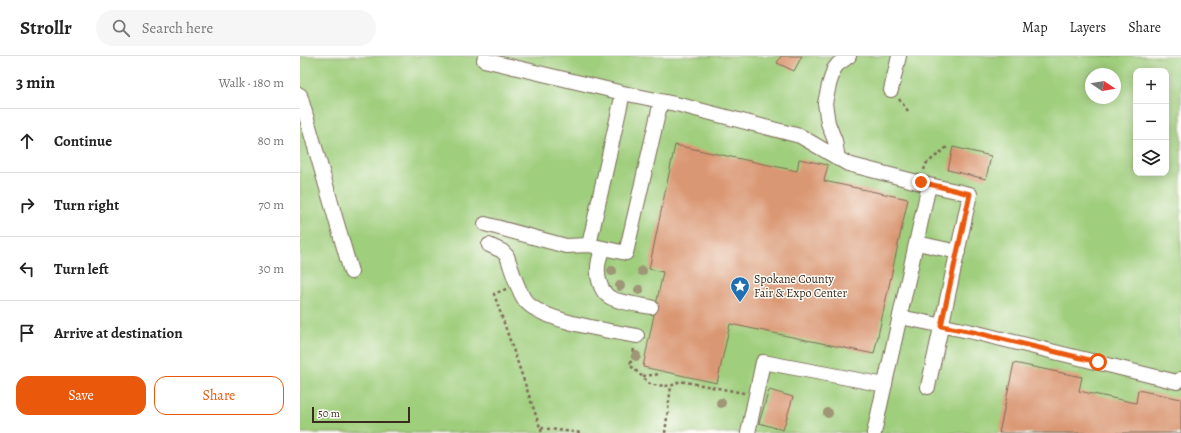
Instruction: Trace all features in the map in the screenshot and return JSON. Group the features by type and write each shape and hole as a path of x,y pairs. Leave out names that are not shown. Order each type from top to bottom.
{"street":[{"path":"838,159 835,141 828,123 825,103 834,69 849,56"},
{"path":"891,90 899,56"},
{"path":"484,60 661,101 800,136 848,164 970,194 928,387"},
{"path":"623,93 596,247 599,278 602,288 608,296 616,300 651,308"},
{"path":"300,95 351,272"},
{"path":"486,224 566,246 596,247 626,253 661,101"},
{"path":"874,433 917,243 925,184"},
{"path":"917,243 958,252"},
{"path":"489,245 502,250 507,256 525,300 536,310 554,318 573,323 637,336"},
{"path":"900,317 980,334 1177,382 1181,379"},
{"path":"748,433 763,362 885,385"}],"path":[{"path":"925,184 926,164 947,147"},
{"path":"518,285 494,294 542,433"},
{"path":"637,336 630,365 651,385 671,386 680,381 756,395"},
{"path":"642,376 661,374"},
{"path":"664,433 671,386"},
{"path":"541,428 582,433"}],"green space":[{"name":"Spokane County Fair & Expo Center","path":"300,56 1181,56 1181,433 300,433"}],"building":[{"path":"781,56 802,56 794,71 777,63"},
{"path":"675,145 797,171 799,159 828,165 824,181 908,199 874,354 730,324 717,383 643,367 663,272 649,269"},
{"path":"953,147 991,156 986,179 948,170"},
{"path":"1014,363 1082,377 1079,391 1136,403 1138,390 1181,399 1181,433 999,433"},
{"path":"769,390 793,397 783,430 759,423"}],"place":[{"name":"Spokane County Fair & Expo Center","path":"740,303"}],"route":[{"path":"921,182 970,194 941,326 973,332 1098,362"}]}
